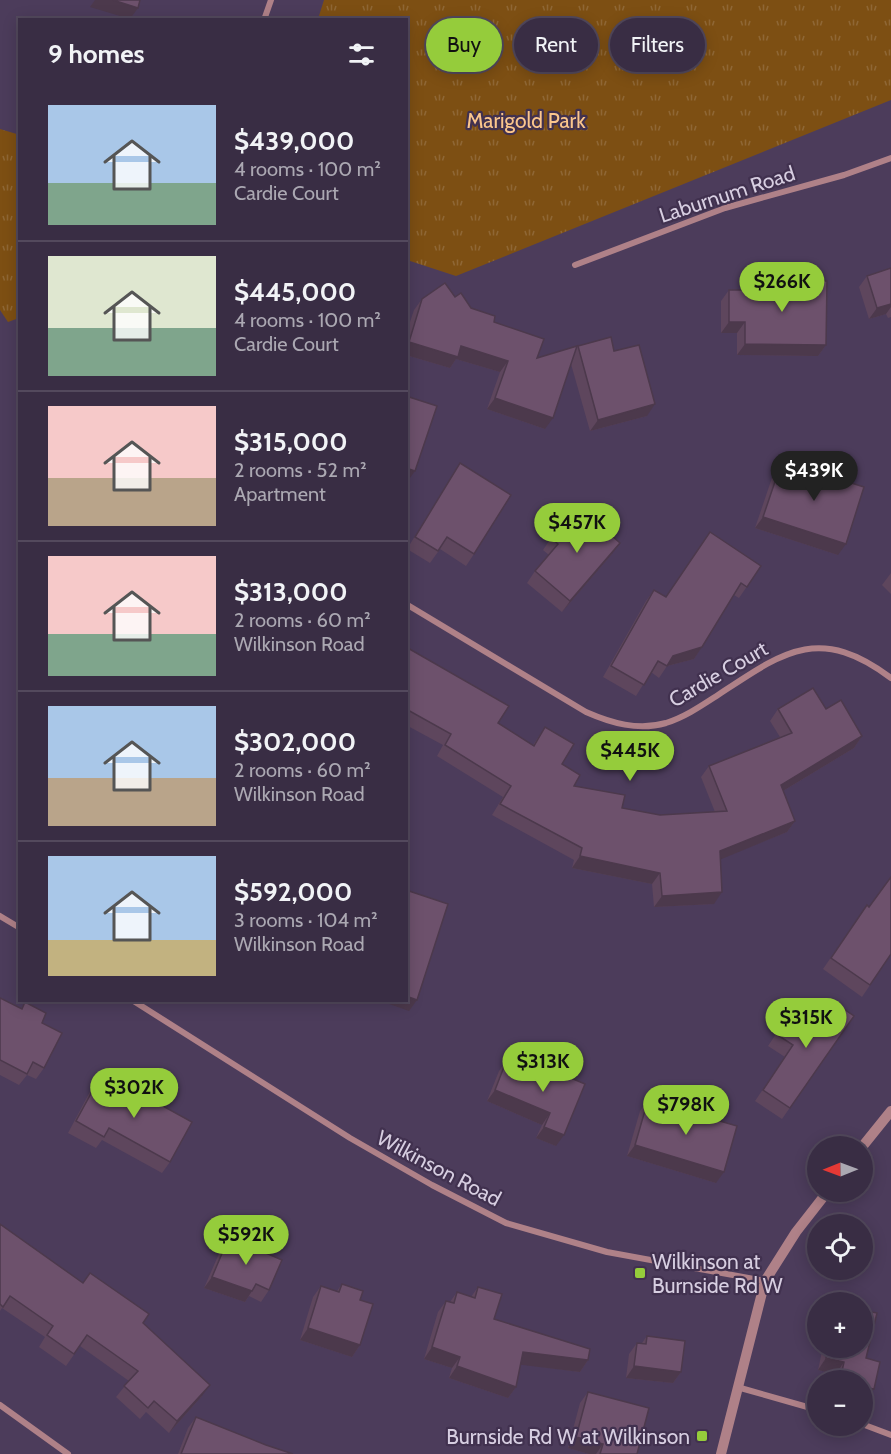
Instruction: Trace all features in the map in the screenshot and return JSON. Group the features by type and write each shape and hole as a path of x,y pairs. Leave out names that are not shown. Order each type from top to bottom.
{"street":[{"path":"265,18 271,0"},
{"name":"Laburnum Road","path":"575,265 725,208 844,175 891,159"},
{"name":"Cardie Court","path":"408,605 586,712 610,722 628,725 664,724 689,714 772,659 800,650 824,648 851,654 891,678"},
{"path":"0,916 18,927"},
{"name":"Wilkinson Road","path":"135,1002 350,1138 432,1185 506,1223 607,1252 765,1281"},
{"path":"871,1136 891,1111"},
{"path":"721,1454 736,1387 765,1281 796,1232 819,1202"},
{"path":"736,1387 807,1407"},
{"path":"0,1405 68,1454"},
{"path":"873,1428 891,1435"}],"green space":[{"name":"Marigold Park","path":"324,0 891,0 891,100 456,276 408,260 408,18 318,18"},
{"path":"0,129 18,134 18,318 8,322 0,310"}],"building":[{"path":"113,0 140,0 138,8"},
{"path":"891,268 891,304 877,308 867,276"},
{"path":"790,281 827,281 826,345 745,344 745,322 729,322 729,290 753,290 753,283 790,283"},
{"path":"445,283 455,297 461,293 471,308 495,316 494,322 544,339 537,358 577,346 553,418 495,398 508,361 461,346 458,357 409,342 422,299"},
{"path":"611,337 614,351 639,345 655,404 598,420 578,346"},
{"path":"408,397 437,406 415,471 408,469"},
{"path":"782,461 864,487 846,544 763,517"},
{"path":"460,463 511,495 474,554 447,537 438,551 415,537"},
{"path":"578,506 620,543 570,601 535,571 558,544 551,538"},
{"path":"710,532 761,566 747,587 741,583 702,647 673,656 667,666 658,661 644,685 611,666 654,590 666,597"},
{"path":"408,648 509,706 498,723 534,746 545,727 574,744 562,764 580,775 574,786 625,795 622,808 660,815 727,811 709,766 792,733 778,709 813,688 826,709 841,700 862,736 781,785 795,821 720,851 722,892 662,896 660,873 580,856 582,848 500,804 511,786 445,745 451,734 408,710"},
{"path":"891,877 891,954 870,985 831,958 867,905 869,907"},
{"path":"408,891 448,904 417,1000 408,997"},
{"path":"0,998 22,1009 25,1002 46,1013 42,1023 62,1033 44,1068 33,1062 27,1074 0,1060"},
{"path":"835,1003 854,1016 790,1108 763,1090 793,1045 776,1034 794,1007 808,1017 817,1004 829,1012"},
{"path":"507,1059 549,1077 552,1070 585,1084 564,1135 544,1127 550,1113 495,1090"},
{"path":"100,1077 120,1088 123,1084 192,1122 170,1162 109,1128 104,1137 76,1121"},
{"path":"648,1100 737,1126 724,1172 635,1145"},
{"path":"0,1224 83,1283 90,1273 149,1314 143,1323 210,1385 177,1421 154,1401 148,1408 124,1386 138,1371 87,1335 74,1354 47,1335 53,1326 10,1296 3,1307 0,1304"},
{"path":"229,1237 282,1260 269,1290 256,1284 252,1291 212,1277"},
{"path":"342,1284 363,1291 360,1300 373,1304 360,1345 308,1328 321,1286 339,1292"},
{"path":"478,1287 502,1294 494,1319 590,1349 588,1360 523,1352 516,1387 457,1366 460,1357 432,1347 446,1301 454,1303 457,1292 475,1298"},
{"path":"873,1312 877,1313 873,1329"},
{"path":"647,1336 685,1341 681,1372 634,1366 637,1343 646,1344"},
{"path":"826,1358 866,1358 880,1362 874,1389 873,1370 842,1370 844,1362"},
{"path":"588,1392 649,1408 637,1454 600,1454 603,1444 576,1437"},
{"path":"196,1417 266,1445 293,1454 181,1454"}],"place":[{"name":"Wilkinson at Burnside Rd W","path":"640,1273"},
{"name":"Burnside Rd W at Wilkinson","path":"702,1436"}]}
